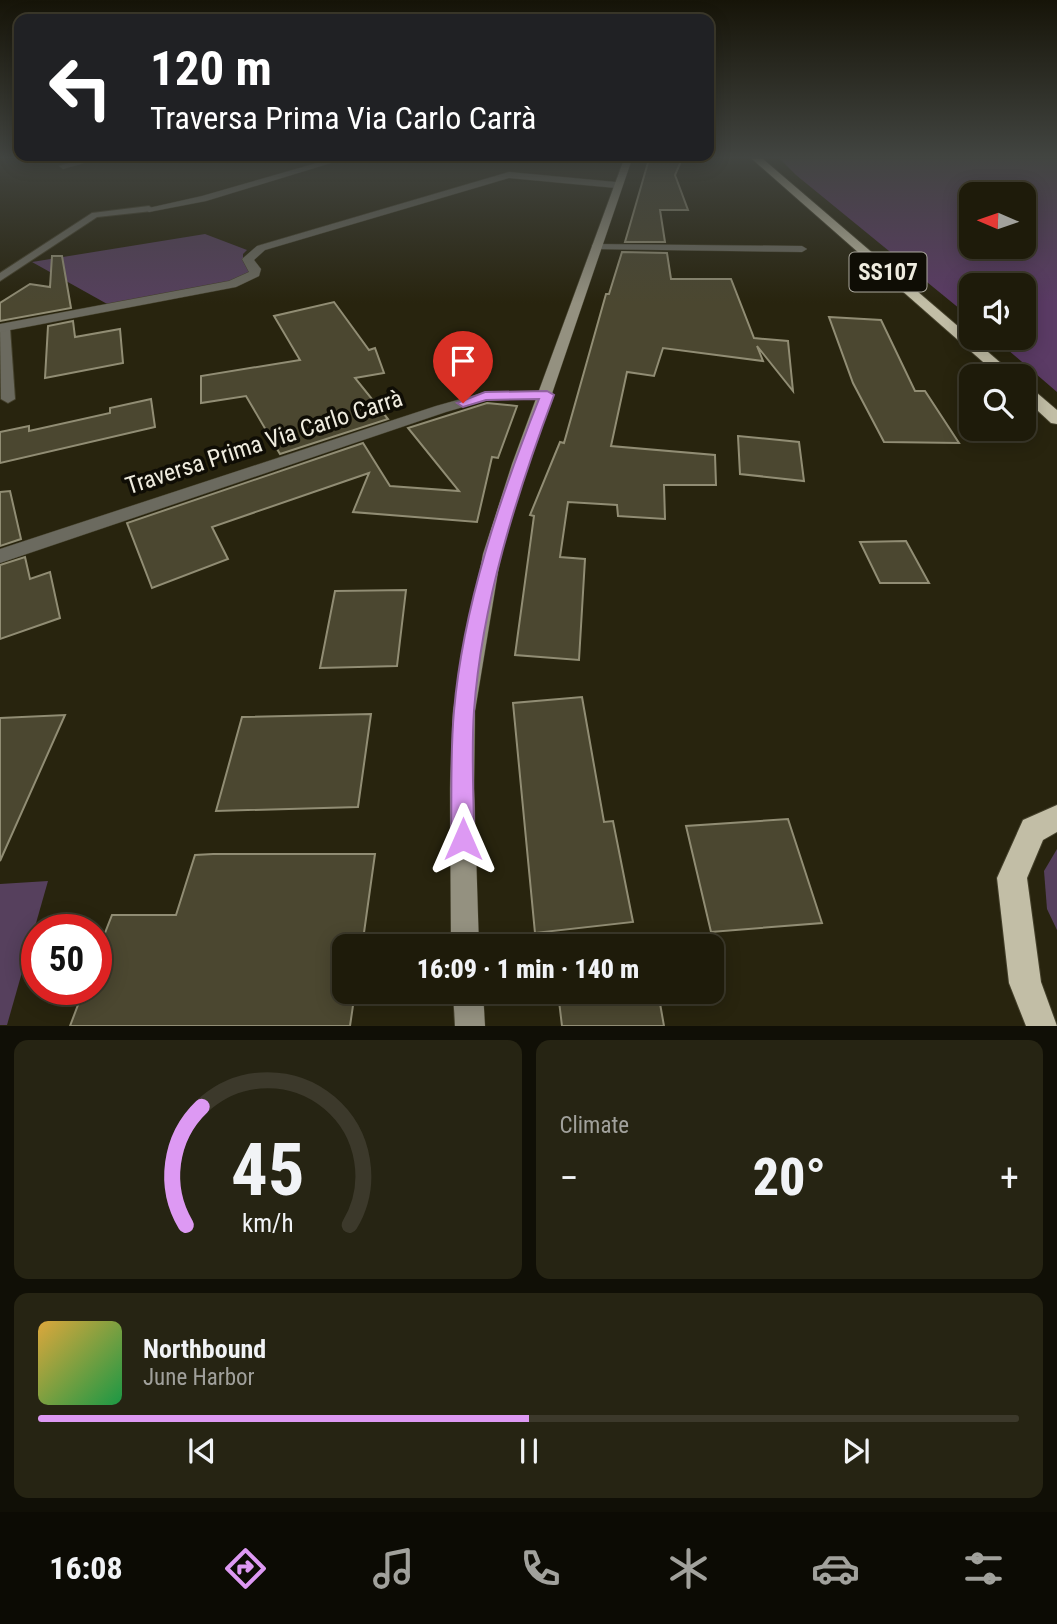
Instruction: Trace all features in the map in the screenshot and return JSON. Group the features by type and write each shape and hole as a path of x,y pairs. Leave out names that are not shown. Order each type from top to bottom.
{"highway":[{"name":"SS107","path":"813,207 994,364"},
{"path":"1036,401 1057,419"},
{"path":"1043,1026 1025,983 1012,878 1033,830 1057,818"}],"main road":[{"path":"465,934 462,803 464,711 492,554 520,464 547,395 609,207"},
{"path":"469,1004 470,1026"}],"street":[{"path":"149,209 160,207"},
{"path":"2,328 232,285 255,274 256,269 248,259 261,248 401,207"},
{"path":"596,247 802,249"},
{"name":"Traversa Prima Via Carlo Carrà","path":"0,556 485,396 547,395"}],"lane":[{"path":"0,278 94,215 149,209"},
{"path":"2,328 8,399"}],"shaded area":[{"path":"835,207 959,207 959,259 1036,259 1036,207 1057,207 1057,392 1036,374 1036,364 1024,364 1008,350 1036,350 1036,273 959,273 959,308"},
{"path":"205,234 247,250 243,254 243,261 250,272 238,280 109,305 32,262"},
{"path":"1057,849 1057,930 1047,909 1044,871"},
{"path":"48,881 39,914 21,914 21,976 7,1025 0,1025 0,884"}],"building":[{"path":"635,207 687,207 688,210 660,210 665,242 625,242"},
{"path":"622,252 667,253 671,279 731,279 754,338 788,341 793,391 757,346 763,361 663,348 654,376 627,372 611,446 715,455 716,485 664,485 665,519 618,516 617,505 568,502 560,557 585,559 579,660 515,655 534,516 530,515 560,442 564,443 606,294 609,294"},
{"path":"52,256 62,256 71,308 0,321 0,303 30,284 50,287"},
{"path":"334,302 369,350 375,348 384,373 355,378 388,419 280,454 246,396 201,403 201,376 300,360 274,316"},
{"path":"829,317 881,320 915,391 925,391 959,443 884,442 853,383"},
{"path":"73,321 75,337 120,329 123,363 45,378 48,326"},
{"path":"151,399 155,427 0,463 0,432 29,426 29,431 110,413 110,408"},
{"path":"487,403 517,406 498,458 492,457 477,522 353,512 369,473 212,527 228,559 152,588 127,523 363,443 390,486 459,491 408,428"},
{"path":"738,436 799,442 804,481 740,474"},
{"path":"10,491 21,539 0,546 0,492"},
{"path":"906,541 929,583 880,583 860,542"},
{"path":"25,557 30,579 50,572 60,618 0,639 0,565"},
{"path":"406,590 397,666 320,668 335,591"},
{"path":"582,697 604,822 613,821 633,922 535,933 513,703"},
{"path":"371,714 358,807 216,811 242,717"},
{"path":"65,715 0,861 0,718"},
{"path":"788,819 822,923 711,932 686,826"},
{"path":"375,854 364,934 332,934 332,1004 353,1004 350,1026 70,1026 78,1005 112,1005 112,915 176,915 195,855"},
{"path":"559,1004 660,1004 664,1026 562,1026"}],"route":[{"path":"463,403 485,396 547,395 520,464 492,554 474,644 464,711 463,839"}]}
